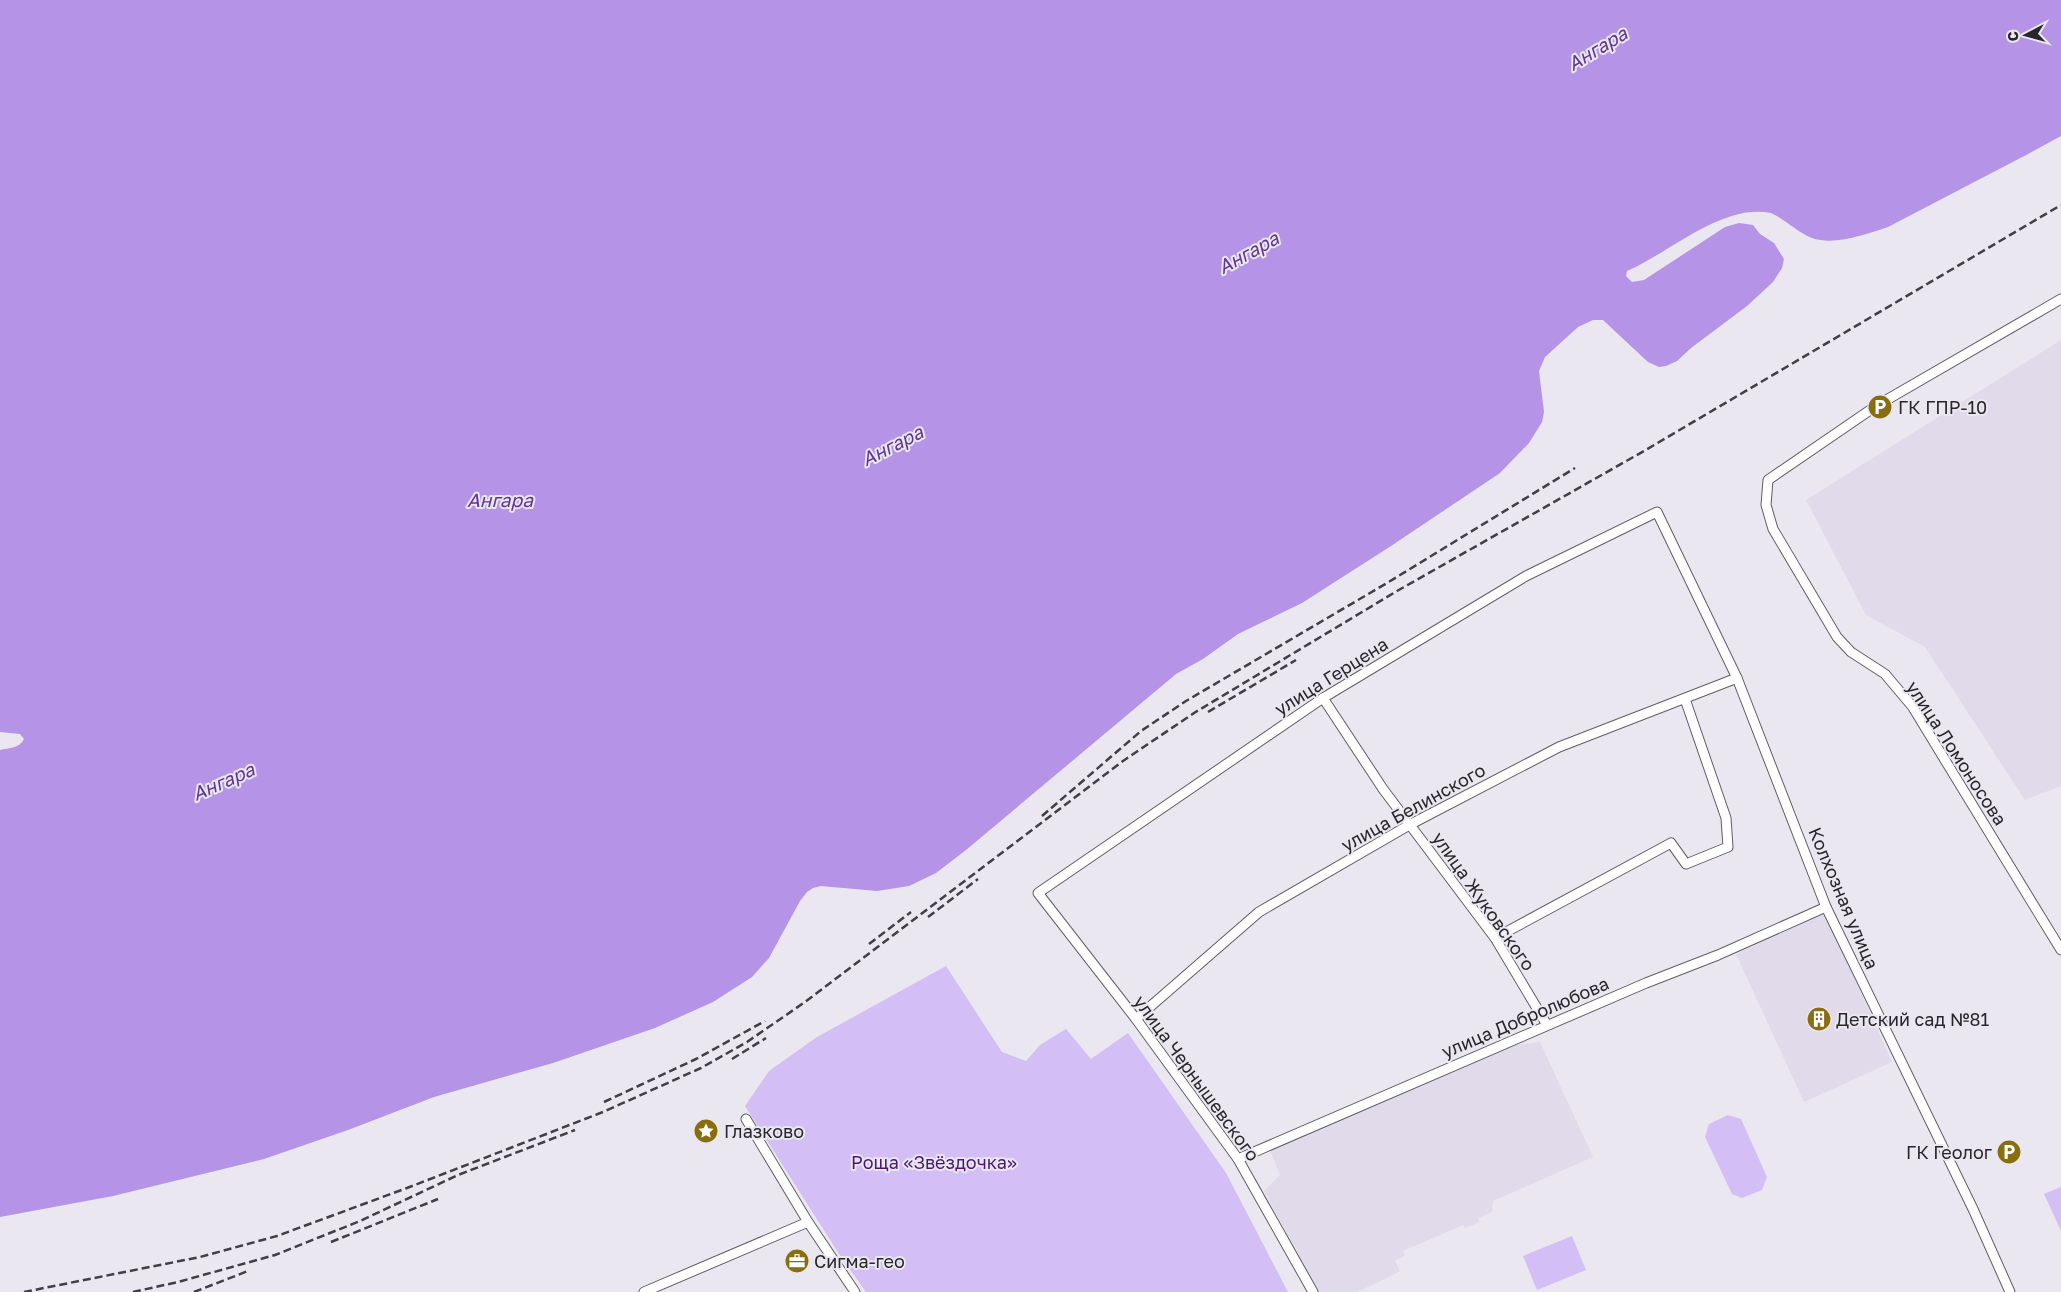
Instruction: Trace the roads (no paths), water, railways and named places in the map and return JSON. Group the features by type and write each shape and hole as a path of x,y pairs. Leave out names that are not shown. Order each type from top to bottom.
{"street":[{"name":"улица Ломоносова","path":"2061,299 1876,406 1768,480 1766,505 1773,529 1837,637 1851,652 1885,674 1912,706 2061,950"},
{"name":"Колхозная улица","path":"1657,512 1738,678 1826,907 1973,1209 2010,1292"},
{"name":"улица Герцена","path":"1038,893 1323,698 1532,573 1657,512"},
{"name":"улица Белинского","path":"1136,1019 1259,912 1411,824 1560,747 1738,678"},
{"name":"улица Жуковского","path":"1323,698 1382,789 1411,824 1495,938 1548,1026"},
{"path":"1495,938 1671,843 1686,864 1728,846 1726,818 1685,698"},
{"name":"улица Чернышевского","path":"1038,893 1136,1019 1238,1159 1313,1292"},
{"name":"улица Добролюбова","path":"1238,1159 1718,955 1826,907"},
{"path":"746,1119 808,1222 854,1292"},
{"path":"644,1292 808,1222"}],"water":[{"name":"Ангара","path":"0,0 2061,0 2061,136 1888,227 1870,233 1840,240 1821,240 1812,238 1771,213 1753,212 1734,215 1716,222 1627,271 1626,276 1632,282 1644,280 1725,227 1739,223 1753,225 1760,234 1774,243 1784,259 1782,268 1773,282 1747,306 1691,348 1677,361 1666,366 1659,367 1648,362 1603,320 1593,320 1578,327 1545,357 1539,371 1544,412 1542,422 1529,443 1500,473 1302,603 1238,634 1203,659 1176,674 936,873 909,886 877,891 821,886 807,892 800,901 769,958 752,977 713,1002 655,1028 553,1063 434,1097 348,1130 264,1159 113,1196 0,1217 0,750 17,746 24,739 20,734 0,732"}],"railway":[{"path":"24,1292 200,1257 277,1236 603,1112 701,1068 747,1042 805,1002 1123,761 1194,713 1397,591 1644,451 2061,205"},
{"path":"1042,816 1141,731 1186,701 1387,583 1575,468"},
{"path":"1208,712 1296,660"},
{"path":"928,917 978,879"},
{"path":"869,944 911,912"},
{"path":"604,1102 696,1059 765,1021"},
{"path":"732,1059 766,1038"},
{"path":"133,1292 178,1282 275,1255 360,1221 458,1175 575,1130"},
{"path":"331,1242 438,1199"},
{"path":"194,1292 248,1271"}],"place":[{"name":"ГК ГПР-10","path":"1880,407"},
{"name":"Детский сад №81","path":"1819,1019"},
{"name":"Глазково","path":"706,1131"},
{"name":"ГК Геолог","path":"2009,1152"},
{"name":"Сигма-гео","path":"797,1261"}],"park label":[{"name":"Роща «Звёздочка»","path":"934,1162"}]}
